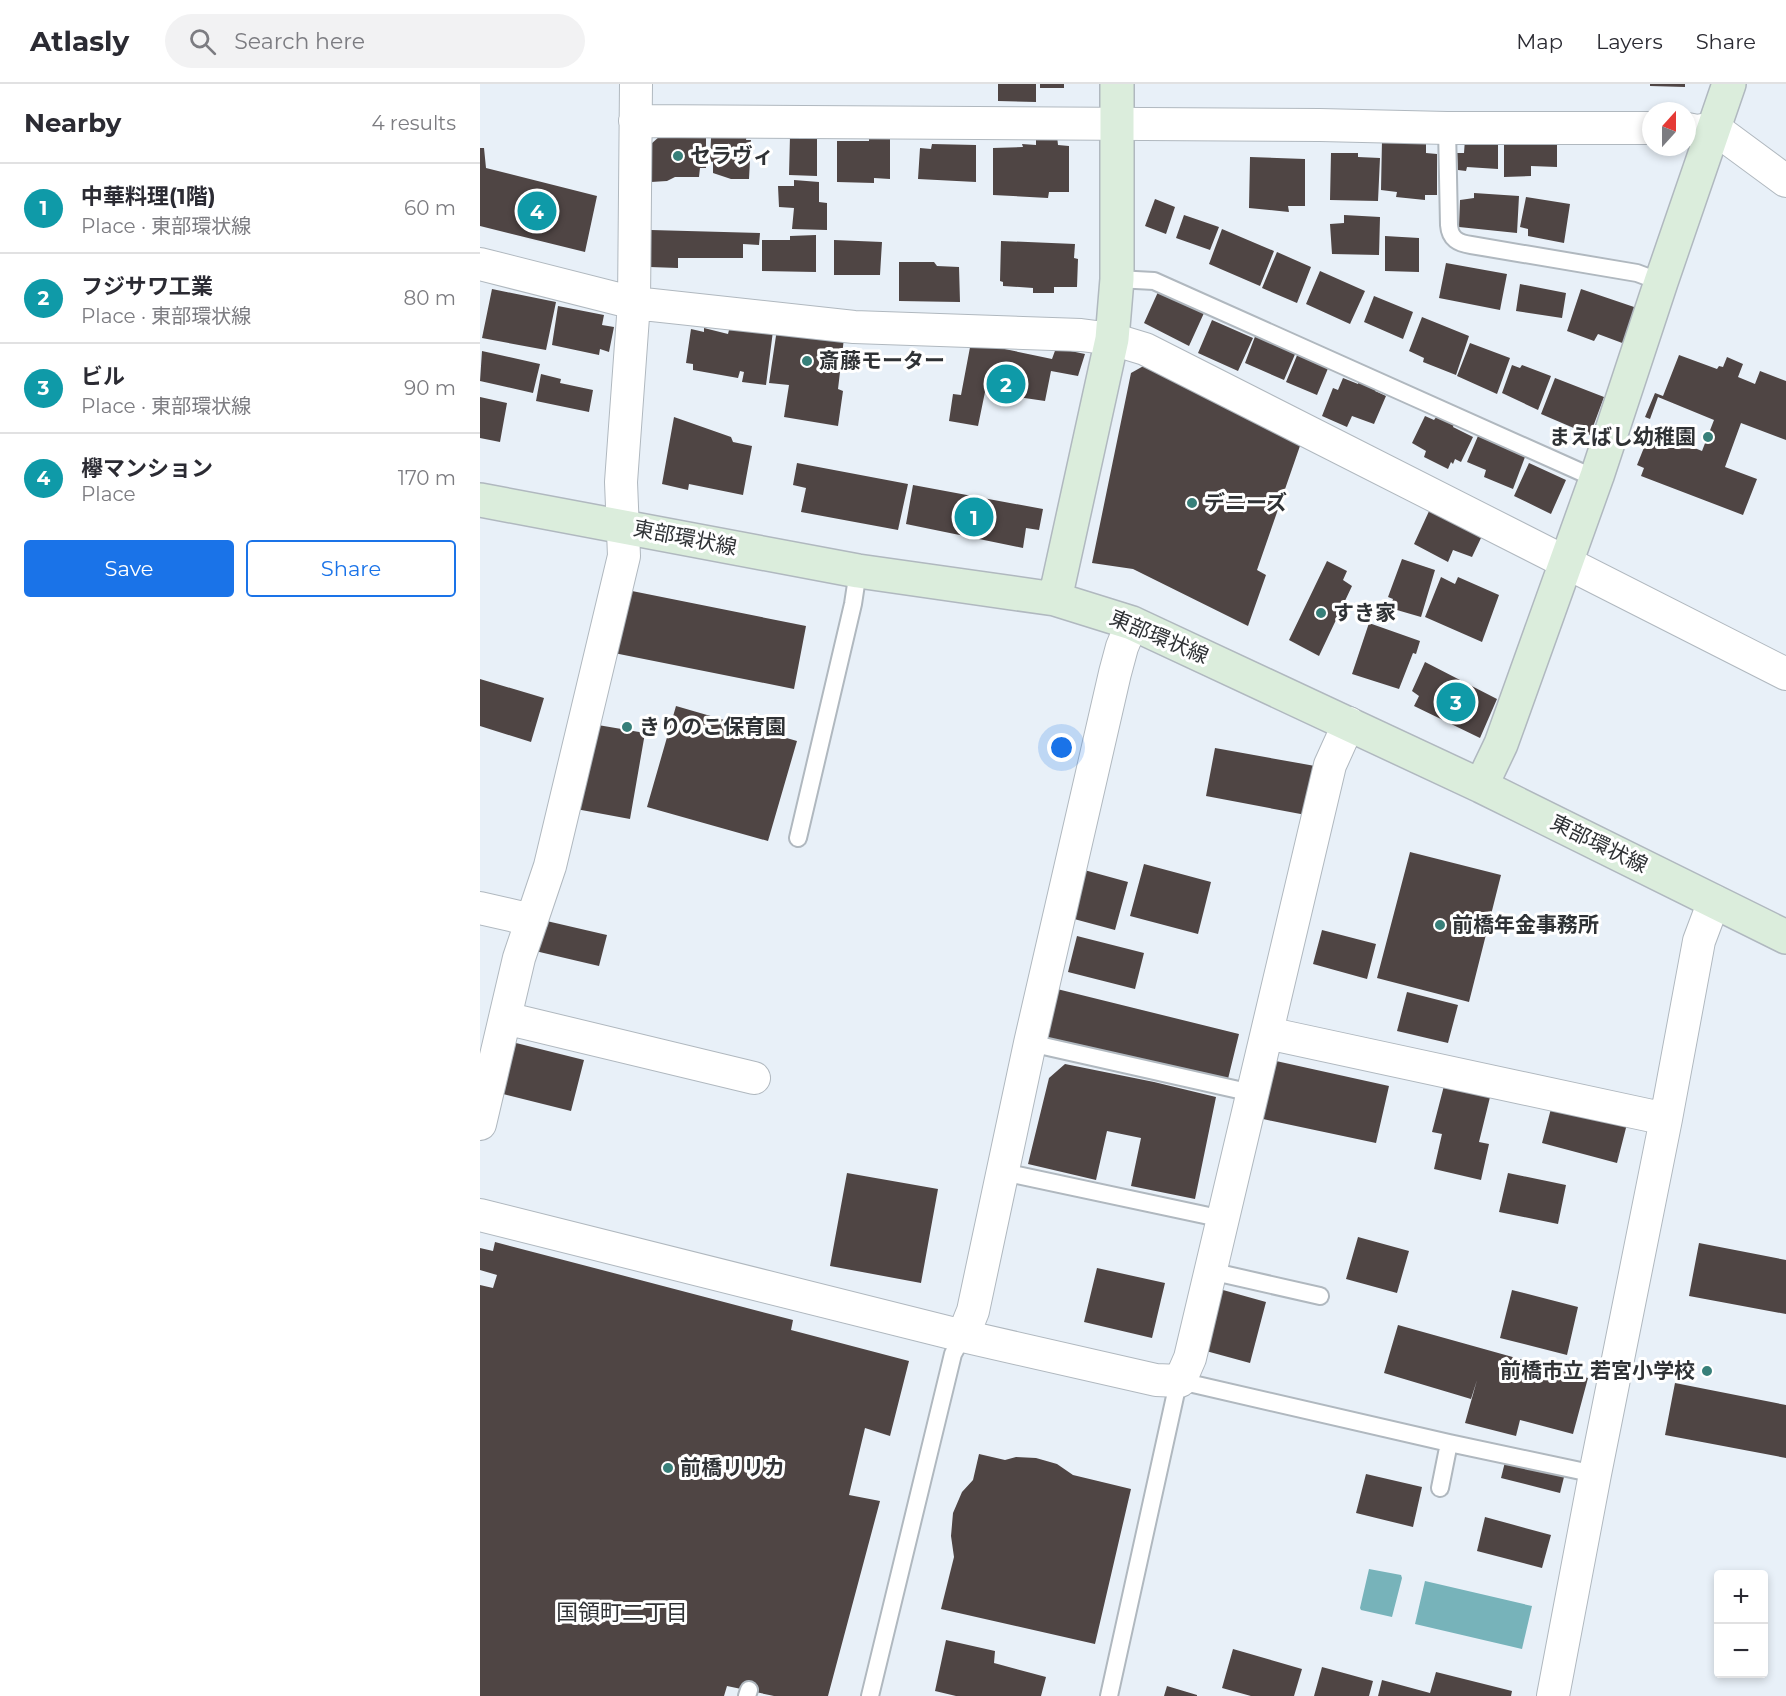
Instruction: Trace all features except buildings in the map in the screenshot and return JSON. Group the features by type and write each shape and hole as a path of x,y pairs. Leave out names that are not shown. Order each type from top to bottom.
{"street":[{"path":"480,1124 519,958 550,866 624,556 621,482 634,303 636,84"},
{"path":"1055,599 1112,339 1117,279 1117,84"},
{"path":"1481,786 1501,744 1597,476 1660,282 1700,129 1729,84"},
{"path":"635,121 1642,128"},
{"path":"1700,129 1786,182"},
{"path":"480,264 634,303 854,327 1081,335 1112,339 1145,349 1786,674"},
{"name":"東部環状線","path":"480,500 858,571 1055,599 1094,610 1132,623 1349,723 1786,937"},
{"path":"963,1336 973,1311 1030,1043 1115,673 1132,623"},
{"path":"480,1215 963,1336 1156,1380 1180,1381 1190,1358 1330,765 1349,723"},
{"path":"1553,1696 1699,940 1714,901"},
{"path":"480,908 532,920"},
{"path":"506,1018 754,1078"},
{"path":"1267,1033 1666,1119"}],"lane":[{"path":"1447,128 1449,232 1454,239 1460,243 1637,273 1660,282"},
{"path":"1117,279 1154,280 1581,472 1597,476"},
{"path":"798,838 858,571"},
{"path":"1030,1043 1252,1093"},
{"path":"1003,1172 1223,1219"},
{"path":"1210,1271 1320,1296"},
{"path":"870,1696 953,1354 963,1336"},
{"path":"1109,1696 1180,1381 1595,1474"},
{"path":"1440,1488 1449,1443"}],"water":[{"path":"1369,1569 1401,1575 1392,1617 1360,1608"},
{"path":"1425,1581 1532,1606 1522,1649 1415,1624"}],"place":[{"name":"セラヴィ","path":"678,156"},
{"name":"欅マンション","path":"537,211"},
{"name":"斎藤モーター","path":"807,361"},
{"name":"フジサワ工業","path":"1006,384"},
{"name":"まえばし幼稚園","path":"1708,437"},
{"name":"デニーズ","path":"1192,503"},
{"name":"中華料理(1階)","path":"974,517"},
{"name":"すき家","path":"1321,613"},
{"name":"ビル","path":"1456,702"},
{"name":"きりのこ保育園","path":"627,727"},
{"name":"前橋年金事務所","path":"1440,925"},
{"name":"前橋市立 若宮小学校","path":"1707,1371"},
{"name":"前橋リリカ","path":"668,1468"}],"district":[{"name":"国領町二丁目","path":"622,1612"}]}
